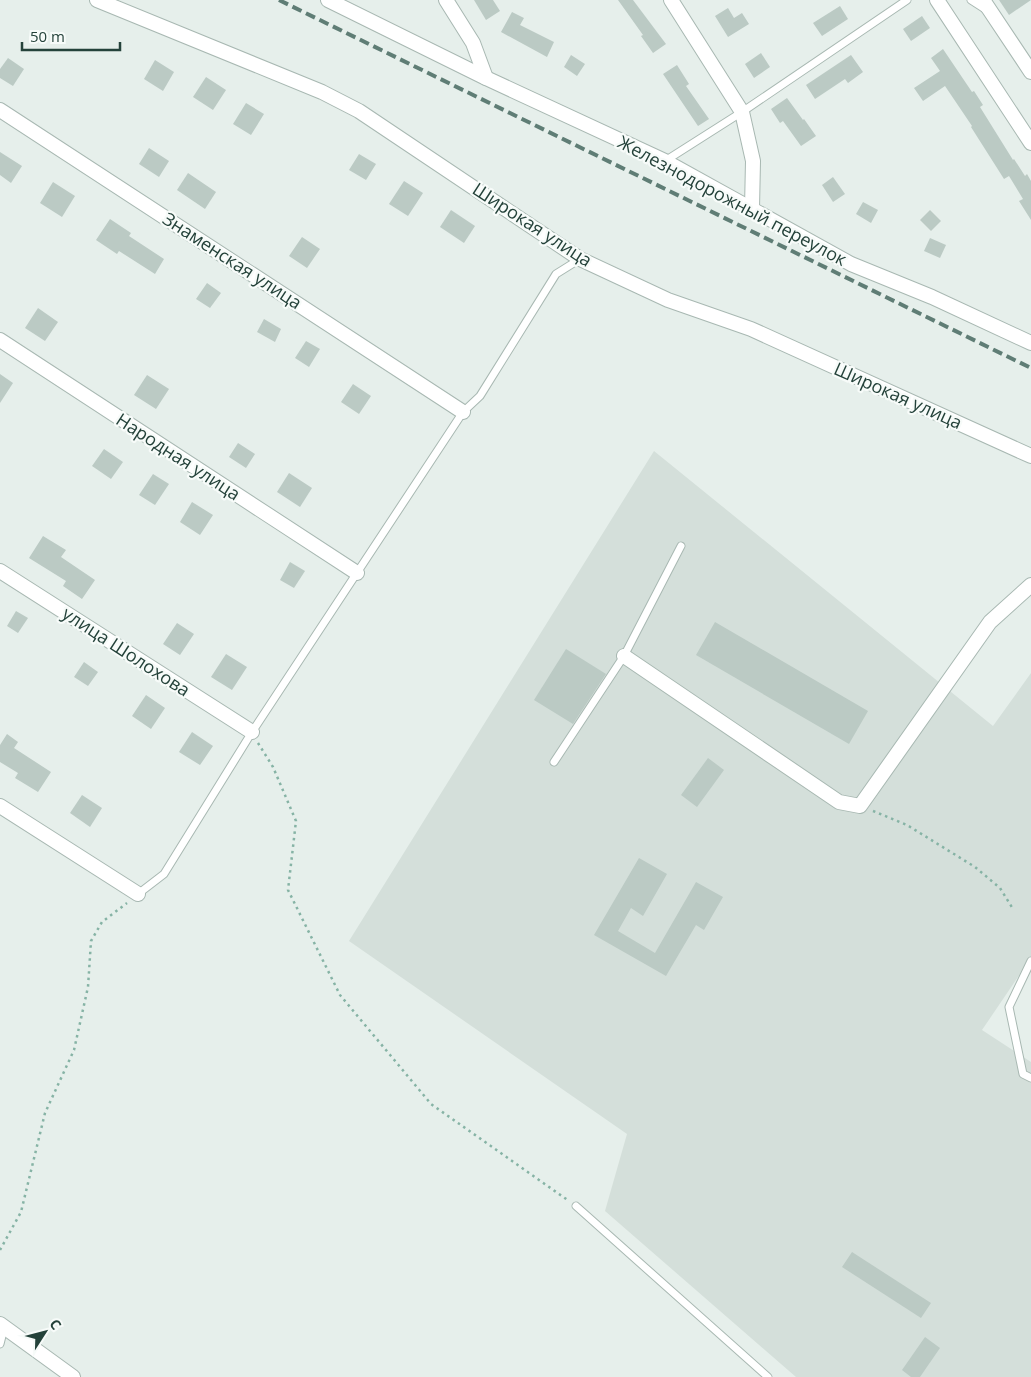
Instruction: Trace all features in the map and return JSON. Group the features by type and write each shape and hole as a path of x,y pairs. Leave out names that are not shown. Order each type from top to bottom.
{"street":[{"name":"Широкая улица","path":"97,0 322,92 359,111 580,259 668,300 752,330 1031,456"},
{"name":"Железнодорожный переулок","path":"328,0 486,78 665,161 851,264 932,297 1031,344"},
{"path":"446,0 473,43 486,78"},
{"path":"671,0 742,112 753,161 752,208"},
{"path":"938,0 1031,142"},
{"path":"983,0 1031,72"},
{"name":"Знаменская улица","path":"0,110 463,412"},
{"name":"Народная улица","path":"0,340 357,573"},
{"name":"улица Шолохова","path":"0,571 252,732"},
{"path":"624,656 839,802 860,806 990,622 1031,585"},
{"path":"0,806 138,894"},
{"path":"2,1326 73,1377"}],"lane":[{"path":"665,161 742,112 907,0"},
{"path":"971,0 993,15"},
{"path":"138,894 164,874 252,732 463,412 480,396 556,274 580,259"},
{"path":"554,762 624,656 681,546"},
{"path":"1031,961 1009,1007 1023,1074 1031,1078"},
{"path":"576,1206 768,1377"},
{"path":"0,1344 2,1326"}],"path":[{"path":"252,732 273,767 296,821 288,890 340,995 431,1104 576,1206"},
{"path":"860,806 907,825 975,867 1000,888 1013,909"},
{"path":"0,1250 21,1212 46,1113 74,1050 88,987 91,941 102,922 138,894"}],"shaded area":[{"path":"654,451 993,726 1031,673 1031,958 982,1030 1031,1062 1031,1377 796,1377 605,1211 627,1134 349,941"}],"building":[{"path":"474,0 493,0 500,11 486,20"},
{"path":"618,0 633,0 666,44 653,53 641,36 643,35"},
{"path":"999,0 1031,0 1009,15"},
{"path":"840,6 848,19 822,36 813,23"},
{"path":"728,8 734,18 742,13 749,24 728,37 715,16"},
{"path":"512,12 524,18 520,25 554,42 547,57 501,32"},
{"path":"922,16 930,28 911,41 903,29"},
{"path":"943,49 983,105 980,107 1013,160 1025,176 1027,174 1031,181 1031,220 1019,201 1023,199 1009,176 1004,179 945,86 923,101 914,88 940,71 931,58"},
{"path":"761,53 770,67 754,78 745,64"},
{"path":"571,55 585,64 577,76 564,67"},
{"path":"851,55 863,72 848,83 845,79 815,99 806,85"},
{"path":"8,58 24,69 13,86 0,78 0,69"},
{"path":"155,60 174,72 163,91 144,79"},
{"path":"677,65 689,84 686,86 709,119 698,126 663,74"},
{"path":"206,77 226,90 213,110 193,97"},
{"path":"787,98 816,136 801,146 783,121 780,123 771,109"},
{"path":"246,103 264,114 251,135 233,124"},
{"path":"149,148 169,161 159,177 139,164"},
{"path":"0,152 22,166 11,183 0,175"},
{"path":"359,154 376,164 366,180 349,170"},
{"path":"188,173 216,192 205,209 177,190"},
{"path":"833,177 845,194 833,202 822,185"},
{"path":"404,181 423,193 408,216 389,204"},
{"path":"53,182 75,196 62,217 40,203"},
{"path":"863,202 878,210 871,223 856,214"},
{"path":"451,210 475,226 464,243 440,227"},
{"path":"930,210 941,221 931,231 920,220"},
{"path":"110,219 131,233 129,236 164,259 155,274 119,251 117,254 96,240"},
{"path":"302,237 320,249 307,268 289,256"},
{"path":"930,238 946,245 940,258 924,251"},
{"path":"207,283 221,293 210,308 196,299"},
{"path":"38,308 58,322 45,341 25,328"},
{"path":"264,319 281,329 275,342 257,332"},
{"path":"306,341 320,349 309,367 295,358"},
{"path":"0,374 13,383 0,403"},
{"path":"147,375 169,389 156,409 134,395"},
{"path":"353,384 371,396 359,414 341,402"},
{"path":"238,443 255,454 246,468 229,457"},
{"path":"104,449 123,462 111,479 92,466"},
{"path":"289,473 312,488 300,507 277,492"},
{"path":"153,474 169,484 155,505 139,495"},
{"path":"192,502 213,515 200,535 180,522"},
{"path":"43,536 66,550 61,557 95,580 82,599 63,586 66,581 29,558"},
{"path":"290,562 305,571 294,588 280,580"},
{"path":"16,611 28,618 18,633 7,626"},
{"path":"715,622 868,711 849,744 696,655"},
{"path":"177,623 194,634 180,655 163,644"},
{"path":"566,649 606,674 573,724 534,700"},
{"path":"226,654 247,667 232,690 211,677"},
{"path":"84,662 98,672 88,686 74,677"},
{"path":"146,695 165,708 151,729 132,716"},
{"path":"192,732 213,746 200,765 179,752"},
{"path":"7,734 18,742 14,748 51,772 38,792 15,778 18,773 0,762 0,745"},
{"path":"708,758 724,770 697,807 681,795"},
{"path":"82,795 102,808 90,827 70,813"},
{"path":"639,858 667,874 643,916 631,908 618,931 655,953 696,882 723,897 704,930 696,925 666,976 594,935"},
{"path":"852,1252 931,1303 921,1318 842,1267"},
{"path":"925,1337 940,1348 920,1377 911,1377 902,1370"}],"railway":[{"path":"279,0 1031,368"}]}
